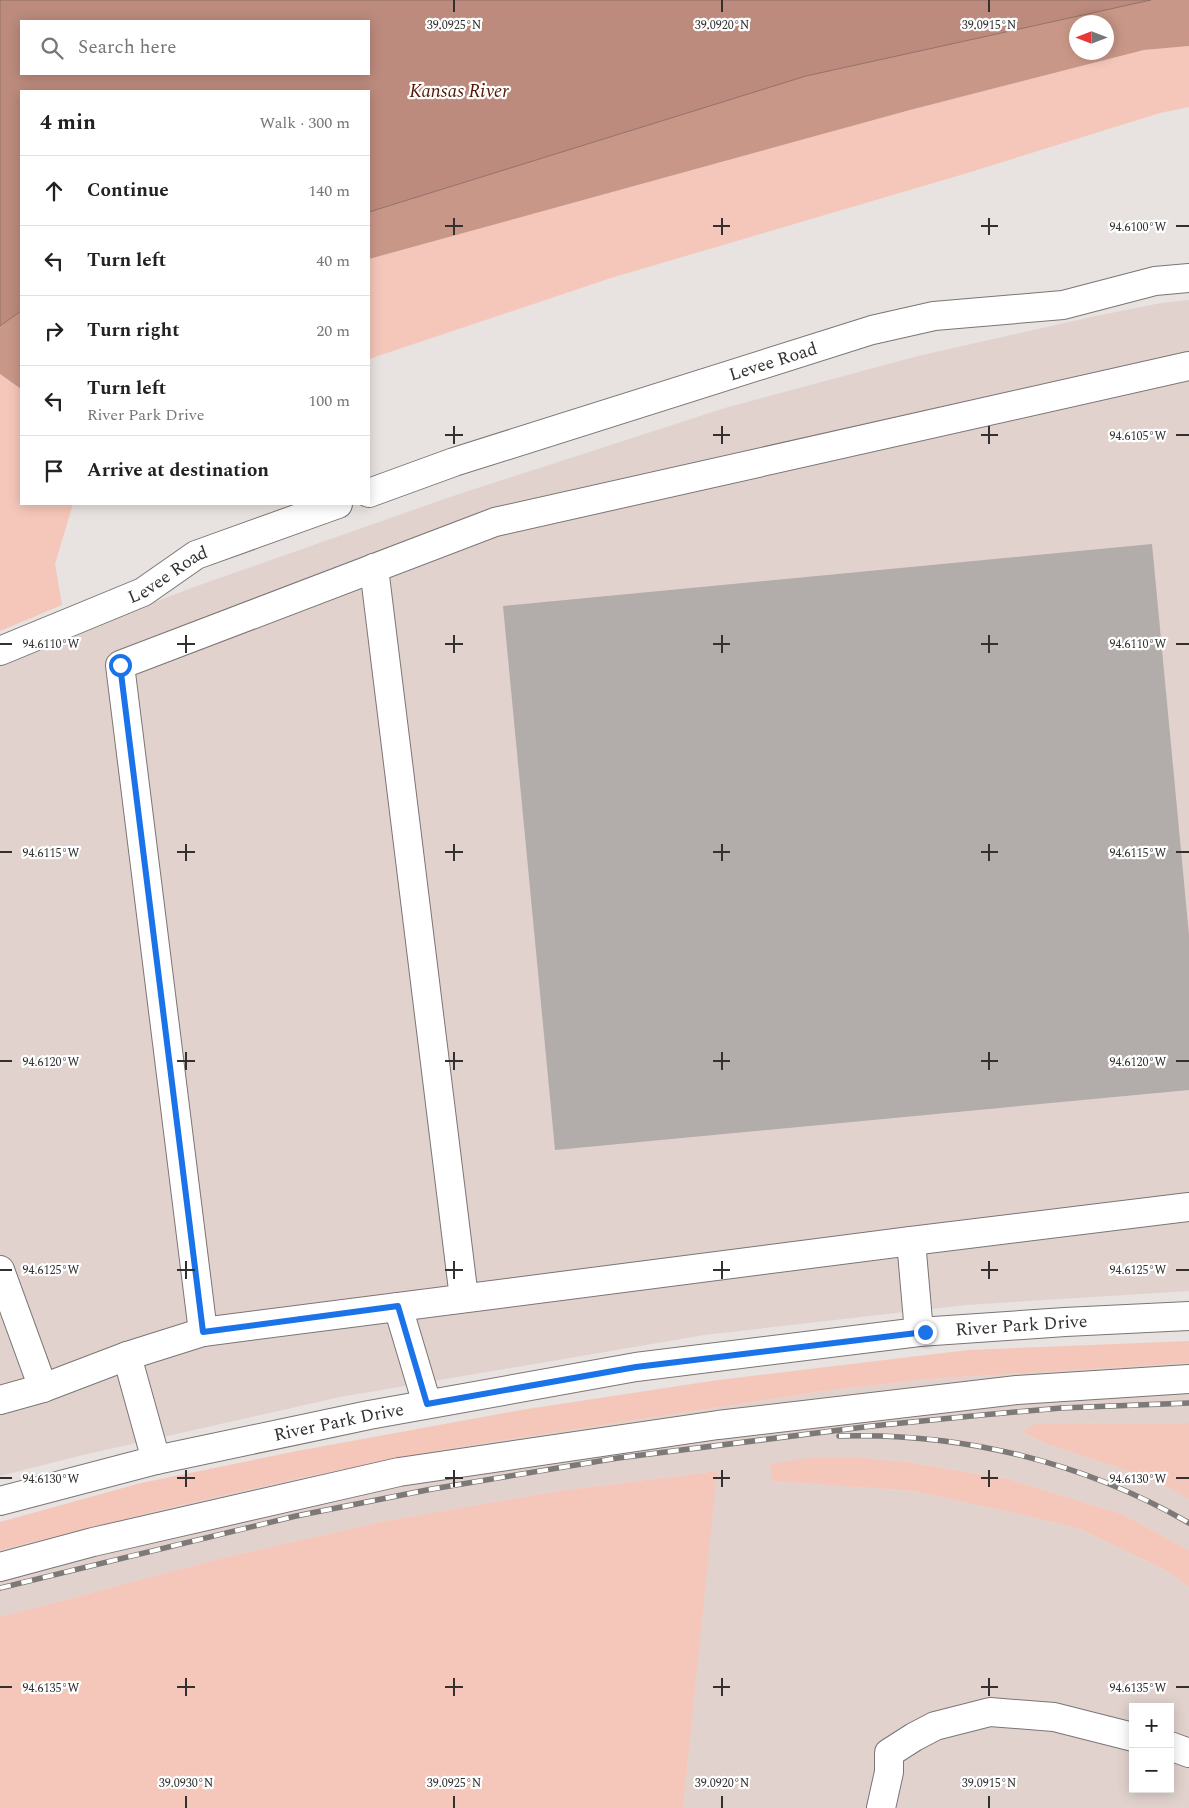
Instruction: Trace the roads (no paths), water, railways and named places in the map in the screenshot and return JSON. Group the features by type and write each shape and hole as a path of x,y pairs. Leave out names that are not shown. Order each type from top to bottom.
{"street":[{"name":"Levee Road","path":"370,493 473,456 872,330 934,316 1063,305 1155,281 1189,278"},
{"path":"203,1332 120,665 495,522 1189,366"},
{"name":"Levee Road","path":"0,651 143,592 196,554 335,505"},
{"path":"374,568 464,1298"},
{"path":"0,1400 42,1388 127,1356 203,1332 1189,1207"},
{"path":"911,1241 919,1332"},
{"path":"0,1270 42,1388"},
{"path":"398,1306 427,1404"},
{"name":"River Park Drive","path":"0,1500 156,1460 369,1415 636,1367 919,1332 1189,1316"},
{"path":"127,1356 156,1460"},
{"path":"0,1567 93,1542 399,1472 718,1425 1017,1390 1189,1379"},
{"path":"882,1808 889,1772 889,1754 914,1737 935,1726 990,1712 1054,1717 1129,1736"},
{"path":"1174,1748 1189,1754"}],"water":[{"name":"Kansas River","path":"0,0 1151,0 1083,15 1069,15 1069,18 806,76 370,212 370,90 20,90 20,312 0,326"}],"railway":[{"path":"0,1588 296,1516 432,1489 618,1458 872,1426 982,1415 1061,1408 1189,1403"},
{"path":"839,1436 930,1439 1020,1455 1107,1483 1189,1523"}]}
